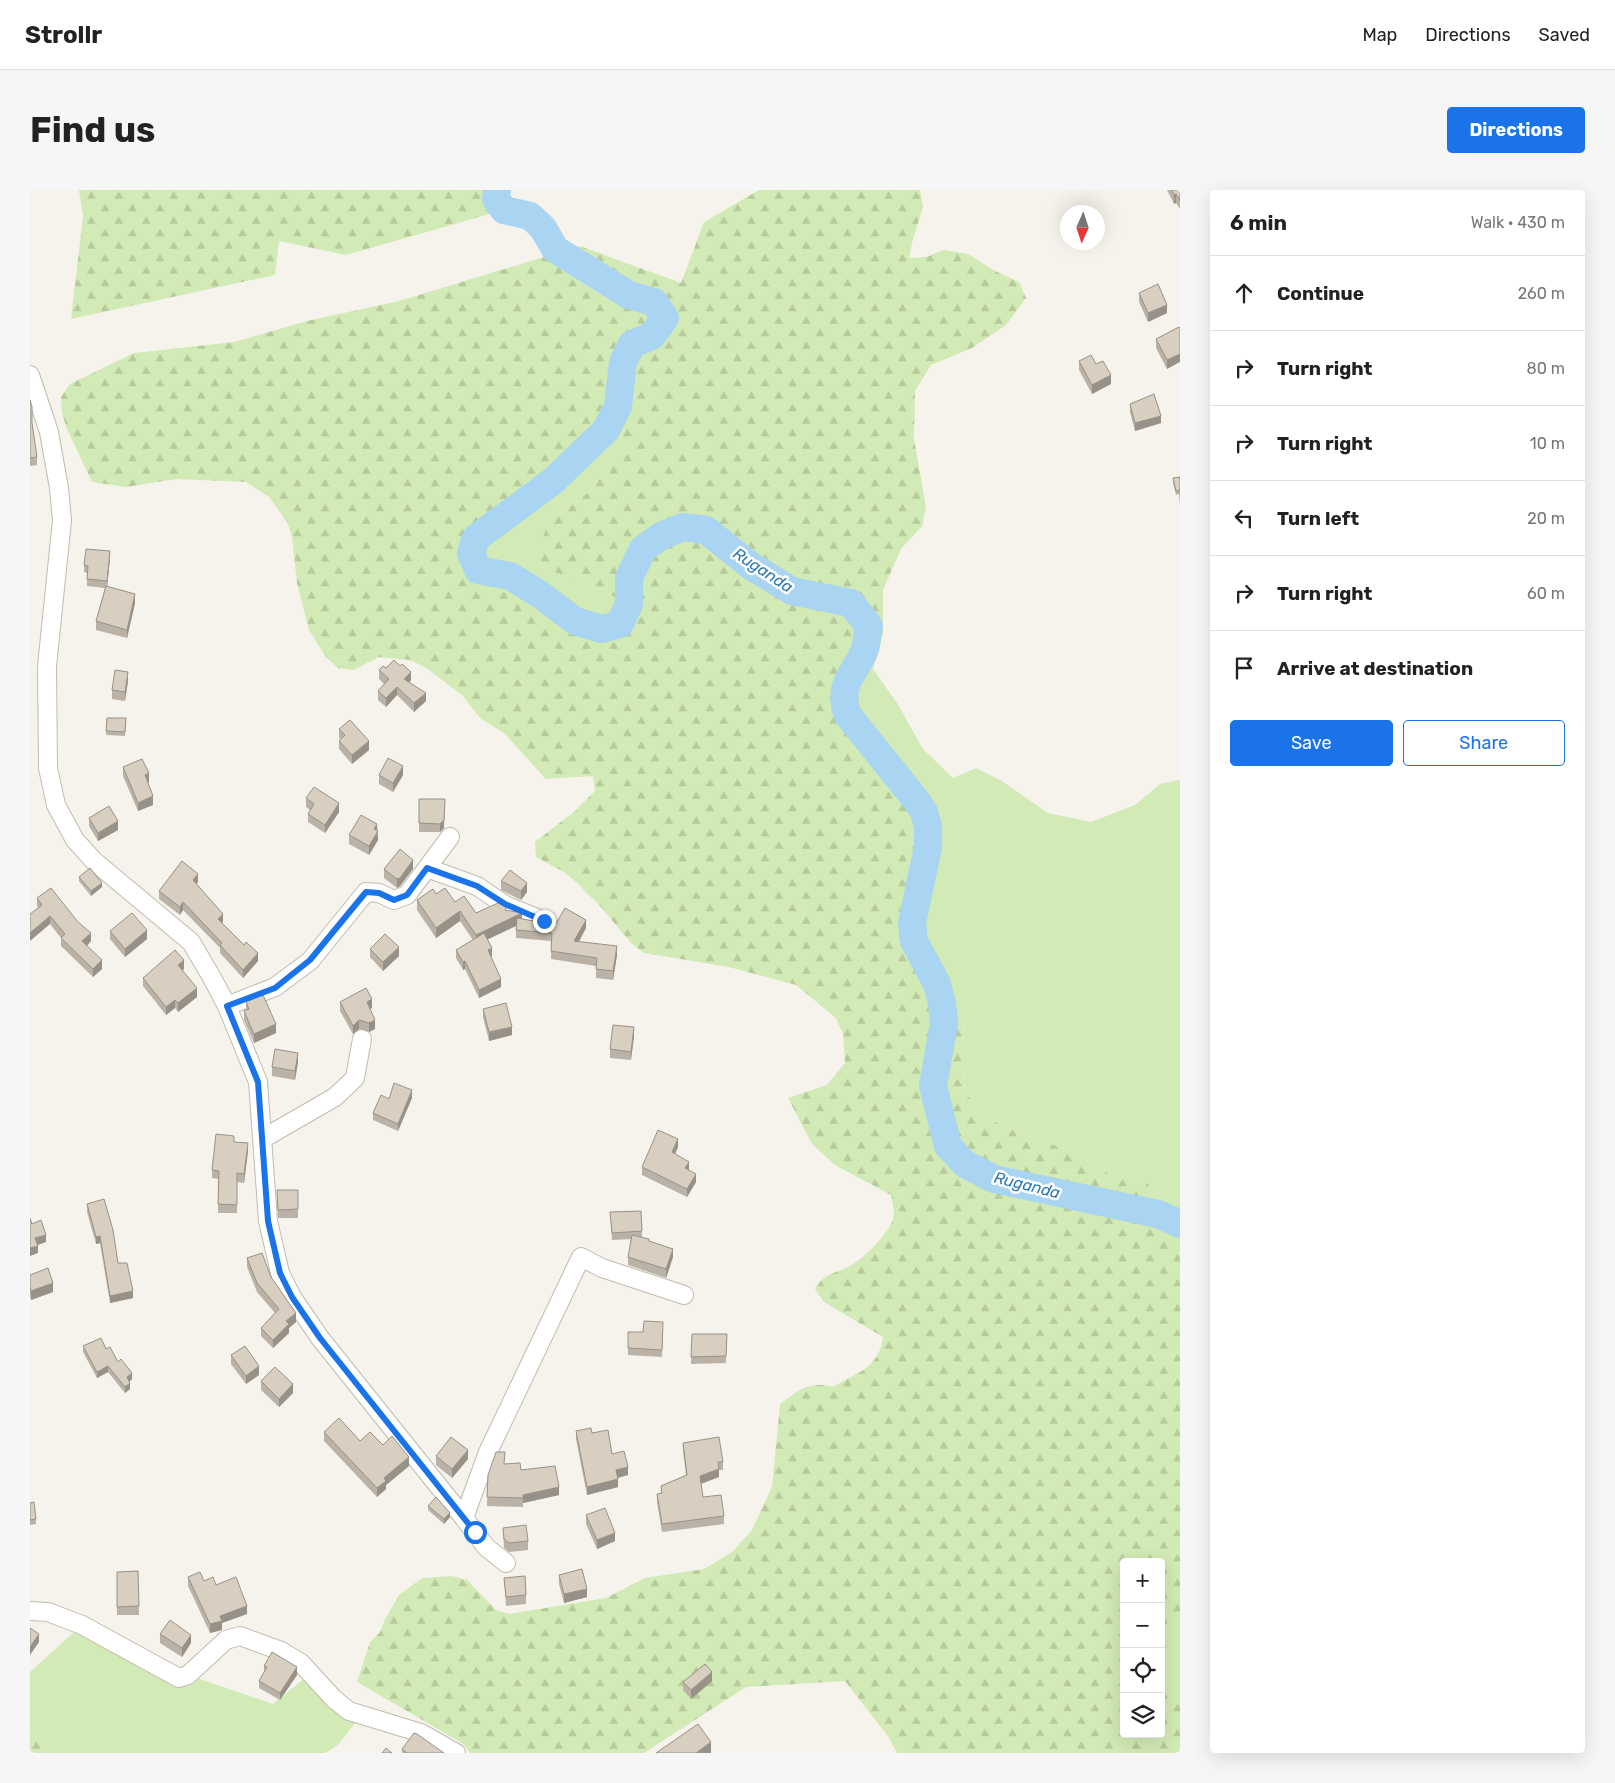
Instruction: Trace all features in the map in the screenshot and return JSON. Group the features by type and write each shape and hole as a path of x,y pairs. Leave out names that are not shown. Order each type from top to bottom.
{"street":[{"path":"30,375 48,432 59,488 62,520 47,666 48,768 56,805 75,840 94,861 191,942 227,1006 258,1082 264,1138 268,1221 280,1273 292,1297 320,1338 486,1547 506,1563"},
{"path":"227,1006 275,988 310,960 366,892 379,893 394,900 407,895 450,837"},
{"path":"427,868 477,886 505,904 544,921"},
{"path":"264,1138 335,1097 355,1078 362,1039"},
{"path":"464,1518 488,1452 581,1257 602,1268 684,1295"},
{"path":"30,1610 48,1612 82,1625 179,1678 188,1675 226,1640 236,1636 245,1637 281,1652 301,1663 334,1699 349,1711 421,1733 456,1753"}],"green space":[{"path":"79,190 497,190 496,199 504,210 346,255 279,241 275,275 71,319 83,216"},
{"path":"759,190 920,190 923,207 909,258 926,257 944,250 968,254 993,270 1019,282 1026,298 1006,325 972,348 931,365 915,391 914,439 926,507 922,526 901,549 883,590 883,634 873,669 845,686 843,699 847,714 924,812 928,826 928,847 912,923 914,941 937,984 965,1020 962,1060 965,1093 989,1119 1022,1134 1072,1151 1119,1180 1145,1174 1158,1214 1180,1224 1180,1622 1165,1647 1165,1558 1120,1558 1120,1738 1165,1738 1165,1686 1180,1693 1180,1753 897,1753 888,1736 845,1681 746,1687 644,1753 470,1753 462,1743 357,1682 370,1642 380,1632 399,1595 422,1578 452,1576 467,1580 496,1610 509,1614 606,1598 645,1578 704,1569 732,1552 752,1530 772,1487 780,1404 799,1391 811,1386 824,1385 833,1387 859,1373 877,1356 883,1337 824,1302 815,1289 825,1277 853,1264 882,1238 894,1215 891,1195 835,1165 812,1144 788,1098 827,1085 845,1063 843,1034 836,1018 796,985 729,967 644,953 632,944 600,906 577,883 564,872 536,857 535,842 575,811 595,791 593,776 546,779 504,733 481,719 462,695 425,667 410,660 379,657 353,670 338,668 326,657 309,630 297,583 292,536 287,522 269,497 246,482 176,479 126,487 92,482 66,427 61,397 70,384 134,353 234,342 307,321 399,301 580,246 681,283 704,222","holes":["623,365 629,405 616,456 589,492 563,512 549,517 536,564 629,603 620,624 602,629 575,621 541,595 510,576 477,570 471,553 476,538 553,481 606,430 618,406"]},
{"path":"623,362 629,405 616,456 589,492 563,512 549,517 629,604 620,624 602,629 575,621 541,595 510,576 478,570 471,553 476,538 553,481 606,430 618,406"},
{"path":"873,669 897,703 923,749 953,778 976,768 1002,781 1048,813 1091,822 1135,805 1160,784 1180,780 1180,1224 1158,1214 1145,1175 1119,1180 1072,1151 1022,1134 989,1119 965,1093 962,1060 965,1020 937,984 914,941 912,923 928,847 924,812 847,714 843,699 845,686"},
{"path":"1180,1622 1180,1693 1165,1686 1165,1647"},
{"path":"82,1625 188,1675 273,1704 311,1673 361,1715 338,1745 325,1753 45,1753 30,1729 30,1672"},
{"path":"30,1729 45,1753 30,1753"}],"building":[{"path":"1172,190 1180,190 1180,200 1176,194 1174,195"},
{"path":"1158,284 1167,305 1148,313 1139,293"},
{"path":"1179,327 1180,354 1167,360 1156,339"},
{"path":"1091,355 1096,364 1103,361 1111,375 1092,385 1079,361"},
{"path":"1154,394 1161,416 1135,423 1130,404"},
{"path":"30,400 37,457 30,458"},
{"path":"1180,477 1180,490 1176,491 1173,478"},
{"path":"86,549 110,551 107,581 87,579 88,566 84,565"},
{"path":"106,586 135,594 127,630 96,621"},
{"path":"394,660 411,672 404,679 426,693 414,703 397,687 386,698 378,691 389,679 379,670 383,666 386,668"},
{"path":"115,670 128,672 125,692 112,690"},
{"path":"107,718 126,718 125,732 106,731"},
{"path":"350,720 369,741 352,755 339,741 345,735 339,729"},
{"path":"388,758 403,766 393,783 379,775"},
{"path":"142,759 149,773 145,775 153,796 138,803 123,767"},
{"path":"314,787 339,803 325,825 308,814 314,804 306,798"},
{"path":"419,799 445,799 444,820 440,824 419,823"},
{"path":"109,806 118,821 98,833 89,818"},
{"path":"361,815 377,824 374,829 378,831 369,846 349,835"},
{"path":"400,849 413,860 400,878 397,879 384,869"},
{"path":"182,861 198,874 193,880 223,914 218,919 244,945 246,942 258,953 243,970 220,945 222,943 183,902 180,907 159,891"},
{"path":"90,868 102,883 91,891 79,877"},
{"path":"510,870 527,883 521,891 501,881"},
{"path":"51,888 78,922 91,933 82,941 102,960 93,969 61,938 65,934 50,916 30,933 30,914 42,905 37,898"},
{"path":"445,888 455,902 464,896 476,913 498,903 507,907 505,910 522,913 476,935 460,911 436,928 417,900 433,889 436,894"},
{"path":"565,908 586,920 574,941 617,946 613,971 596,969 597,958 551,951 552,933 516,930 517,918 545,923 557,922"},
{"path":"132,913 147,930 125,949 110,931"},
{"path":"484,933 492,948 488,950 501,979 479,990 465,961 463,962 456,950"},
{"path":"385,934 399,947 383,962 370,949"},
{"path":"175,950 184,960 178,965 197,988 178,1003 175,1000 166,1007 143,978"},
{"path":"366,988 372,999 367,1002 375,1020 369,1023 359,1020 353,1026 340,1002"},
{"path":"263,995 276,1024 254,1034 244,1011 249,1009 246,1002"},
{"path":"506,1003 512,1027 489,1032 483,1009"},
{"path":"613,1025 634,1027 631,1052 610,1049"},
{"path":"275,1049 298,1053 295,1071 272,1067"},
{"path":"394,1083 412,1090 398,1124 373,1113 381,1095 389,1099"},
{"path":"658,1130 678,1139 672,1152 689,1162 685,1168 696,1174 687,1189 642,1167"},
{"path":"216,1134 234,1136 234,1142 248,1143 244,1174 237,1173 237,1205 218,1204 219,1171 212,1170"},
{"path":"277,1190 298,1190 298,1209 278,1210"},
{"path":"104,1199 113,1230 118,1263 127,1263 133,1291 110,1296 100,1236 96,1237 87,1204"},
{"path":"641,1211 642,1231 612,1233 610,1212"},
{"path":"30,1218 32,1224 41,1220 46,1235 35,1238 38,1246 30,1248"},
{"path":"632,1235 649,1239 649,1241 673,1249 666,1269 628,1257"},
{"path":"262,1253 271,1277 296,1313 286,1321 289,1324 273,1340 261,1328 279,1309 257,1283 247,1258"},
{"path":"48,1268 53,1283 31,1291 30,1275"},
{"path":"644,1321 663,1322 662,1350 628,1348 628,1332 643,1332"},
{"path":"692,1334 727,1334 726,1356 691,1357"},
{"path":"101,1338 106,1349 110,1347 118,1362 121,1359 132,1373 127,1377 130,1383 125,1387 108,1366 97,1372 83,1346"},
{"path":"245,1346 259,1366 246,1376 231,1355"},
{"path":"275,1367 293,1384 279,1399 261,1381"},
{"path":"339,1418 360,1441 370,1432 383,1445 392,1436 409,1457 384,1478 386,1481 377,1488 324,1432"},
{"path":"591,1428 592,1433 608,1430 612,1454 624,1451 628,1467 616,1470 618,1479 587,1487 576,1431"},
{"path":"451,1437 468,1450 452,1469 436,1456"},
{"path":"719,1437 723,1462 718,1462 719,1469 700,1476 703,1497 721,1495 724,1516 662,1524 657,1494 662,1493 661,1486 687,1475 683,1443"},
{"path":"496,1452 505,1452 504,1464 520,1463 521,1470 555,1466 559,1487 523,1495 523,1498 487,1497 488,1475"},
{"path":"436,1497 450,1513 444,1519 428,1506"},
{"path":"34,1502 36,1519 30,1520 30,1503"},
{"path":"605,1508 615,1533 597,1540 586,1515"},
{"path":"526,1525 528,1541 509,1543 504,1539 503,1528"},
{"path":"582,1569 587,1589 564,1594 559,1575"},
{"path":"138,1571 139,1606 117,1607 117,1572"},
{"path":"200,1572 204,1581 213,1577 216,1585 236,1577 247,1606 220,1616 222,1621 210,1624 188,1577"},
{"path":"525,1576 526,1595 506,1597 504,1578"},
{"path":"170,1620 191,1635 182,1648 160,1634"},
{"path":"30,1628 39,1634 30,1647"},
{"path":"272,1652 297,1667 280,1693 259,1681 267,1667 264,1666"},
{"path":"705,1664 712,1672 691,1690 683,1682"},
{"path":"698,1724 711,1742 696,1753 656,1753"},
{"path":"414,1733 444,1753 407,1753 402,1749"},
{"path":"386,1748 392,1753 382,1753"}],"waterway":[{"name":"Ruganda","path":"497,190 496,199 504,210 530,216 543,228 555,249 629,295 654,302 665,318 652,336 632,344 623,362 618,406 606,430 553,481 476,538 471,553 478,570 510,576 541,595 575,621 602,629 620,624 629,604 629,578 643,549 661,536 683,527 706,530 751,566 792,591 851,603 869,626 865,649 846,686 844,694 847,714 916,800 924,812 928,826 928,847 912,923 914,941 937,984 942,1003 944,1023 933,1086 948,1146 965,1164 994,1179 1158,1214 1180,1224"}],"route":[{"path":"475,1532 320,1338 292,1297 280,1273 268,1221 264,1138 258,1082 227,1006 275,988 310,960 366,892 379,893 394,900 407,895 427,868 477,886 505,904 544,921"}]}
